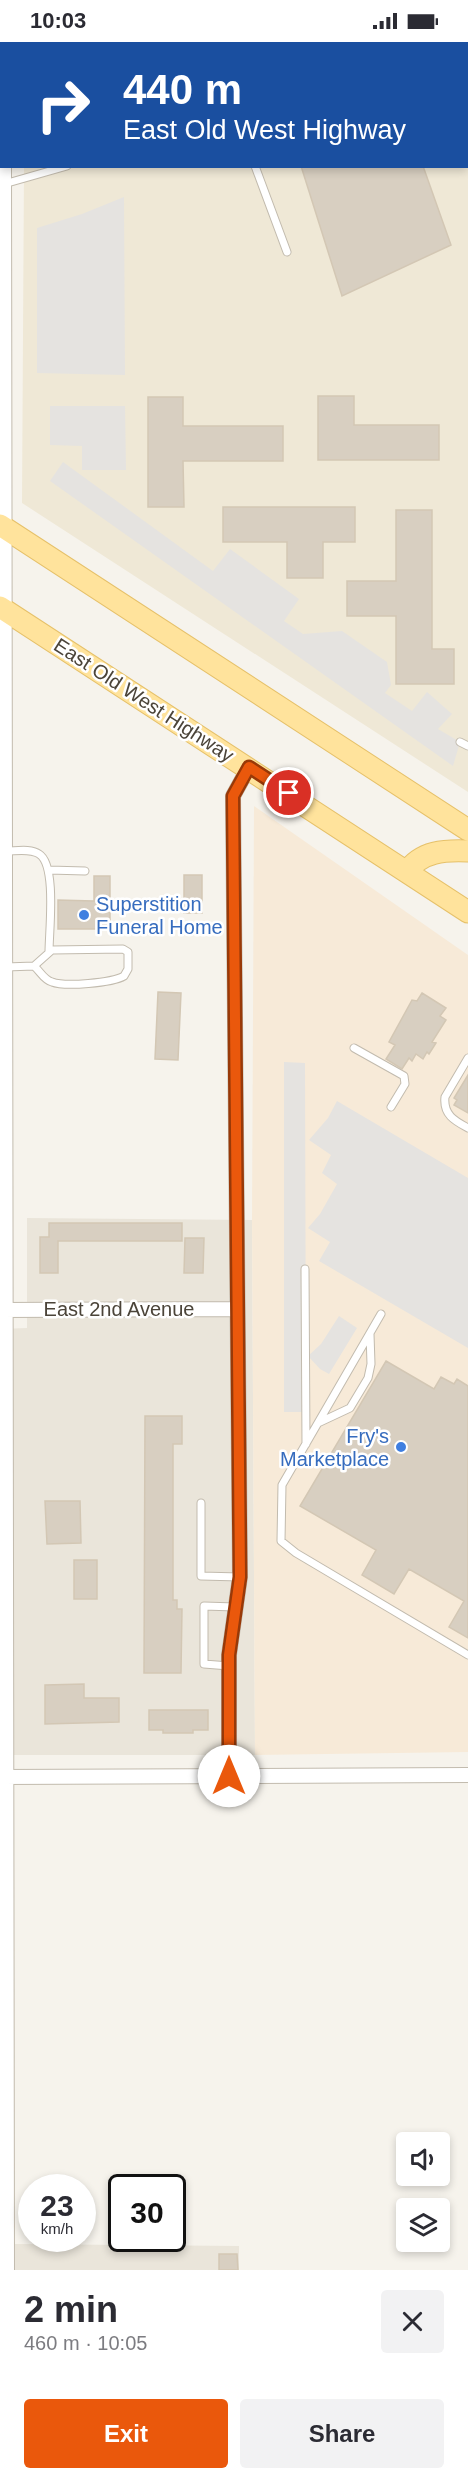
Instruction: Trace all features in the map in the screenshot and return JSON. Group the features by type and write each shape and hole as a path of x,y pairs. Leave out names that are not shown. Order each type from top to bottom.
{"main road":[{"path":"1,526 468,830"},
{"name":"East Old West Highway","path":"2,608 468,912"},
{"path":"407,872 414,861 424,856 451,851 468,851"}],"street":[{"path":"4,168 1,526 6,967 3,1006 3,1777 7,2270"},
{"path":"229,1776 229,1666 240,1577 233,796 249,767"},
{"name":"East 2nd Avenue","path":"3,1310 237,1309"},
{"path":"3,1777 468,1775"}],"lane":[{"path":"4,184 60,168"},
{"path":"256,168 287,252"},
{"path":"460,742 468,746"},
{"path":"4,846 39,854 47,861 49,870 49,952"},
{"path":"49,870 85,871"},
{"path":"6,967 34,966 49,952 123,949 128,952 128,969 124,976 111,982 54,983 45,979 34,966"},
{"path":"354,1048 404,1076 405,1084 391,1107"},
{"path":"468,1058 445,1097 444,1105 451,1119 468,1128"},
{"path":"305,1269 306,1444"},
{"path":"381,1314 282,1485 281,1541 296,1553 468,1655"},
{"path":"318,1423 350,1408 368,1378 371,1364 370,1331"},
{"path":"201,1503 201,1576 240,1577"},
{"path":"229,1666 204,1664 204,1606 235,1607"}],"shaded area":[{"path":"24,168 468,168 468,792 22,503"},
{"path":"124,197 125,375 37,373 37,228 82,214"},
{"path":"50,406 125,406 126,470 82,470 82,446 50,445"},
{"path":"63,462 213,571 230,549 299,599 284,621 303,634 342,631 387,662 391,685 385,693 412,711 427,692 452,714 438,729 460,742 453,766 50,481"},
{"path":"254,806 468,955 468,1752 255,1755 252,1220"},
{"path":"284,1062 305,1063 306,1412 284,1412"},
{"path":"337,1101 468,1178 468,1348 319,1261 330,1242 308,1228 320,1214 337,1184 322,1173 331,1155 309,1140 328,1118"},
{"path":"27,1218 252,1220 255,1755 0,1755 0,1329 27,1328"},
{"path":"339,1316 357,1328 329,1374 320,1369 308,1356 321,1344"},
{"path":"15,2244 18,2244 18,2252 96,2252 96,2245 108,2245 108,2252 186,2252 186,2246 239,2246 239,2270 15,2270"}],"building":[{"path":"302,168 424,168 451,245 342,296"},
{"path":"318,396 354,396 354,425 439,425 439,460 318,460"},
{"path":"148,397 183,397 183,426 283,426 283,461 183,461 184,507 148,507"},
{"path":"223,507 355,507 355,542 323,542 323,578 287,578 287,542 223,542"},
{"path":"396,510 432,510 432,649 454,649 454,684 396,684 396,616 347,616 347,581 396,581"},
{"path":"184,875 202,875 202,913 184,913"},
{"name":"Superstition Funeral Home","path":"94,876 110,876 110,929 58,929 58,900 94,901"},
{"path":"158,992 181,993 178,1060 155,1059"},
{"path":"422,993 446,1008 440,1016 446,1020 432,1042 436,1043 429,1054 427,1052 423,1059 416,1054 412,1061 409,1058 402,1069 386,1059 395,1045 389,1042 412,1000 417,1001"},
{"path":"468,1075 468,1113 454,1105 457,1100 454,1098"},
{"path":"49,1223 182,1223 182,1241 58,1241 58,1273 40,1273 40,1237 49,1237"},
{"path":"185,1238 204,1238 203,1273 184,1273"},
{"name":"Fry's Marketplace","path":"386,1361 434,1389 441,1377 454,1384 457,1379 468,1386 468,1638 449,1627 464,1601 409,1569 394,1594 362,1575 376,1550 300,1506"},
{"path":"145,1416 182,1416 182,1444 173,1444 173,1600 177,1600 177,1609 182,1609 181,1673 144,1673"},
{"path":"45,1501 80,1501 81,1543 47,1544"},
{"path":"74,1560 97,1560 97,1599 74,1599"},
{"path":"84,1684 84,1698 119,1698 119,1722 45,1724 45,1685"},
{"path":"149,1710 208,1710 208,1730 193,1730 193,1733 163,1733 163,1730 149,1730"},
{"path":"219,2254 237,2254 238,2270 219,2270"}],"place":[{"name":"Superstition Funeral Home","path":"84,915"},
{"name":"Fry's Marketplace","path":"401,1447"}],"route":[{"path":"229,1776 229,1655 240,1577 233,796 249,767 289,793"}]}
